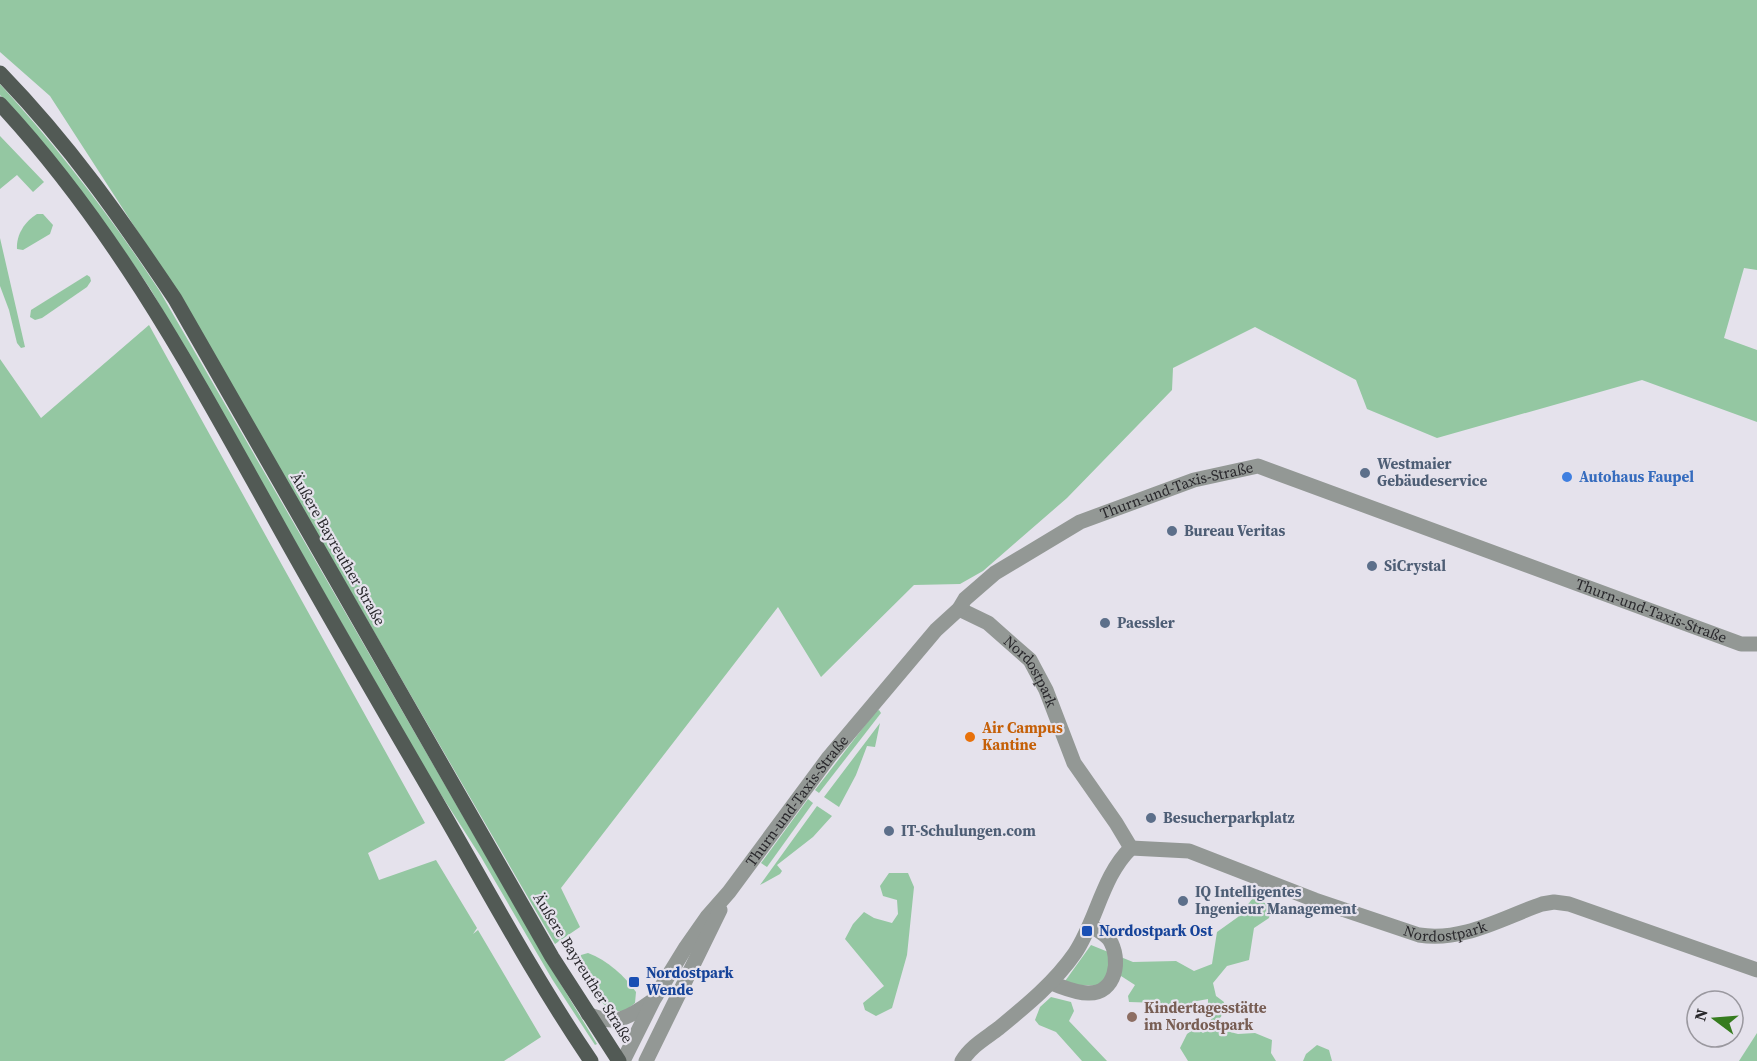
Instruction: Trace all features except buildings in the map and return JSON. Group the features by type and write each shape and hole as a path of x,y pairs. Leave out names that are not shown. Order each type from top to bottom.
{"main road":[{"name":"Äußere Bayreuther Straße","path":"0,73 76,158 123,221 175,299 552,957 621,1061"},
{"path":"0,104 35,142 104,232 189,364 322,603 512,933 591,1061"}],"street":[{"name":"Thurn-und-Taxis-Straße","path":"621,1061 654,999 707,917 729,892 829,757 936,630 958,609 964,599 995,573 1080,522 1194,480 1258,466 1741,644 1757,644"},
{"name":"Nordostpark","path":"958,609 988,623 1030,660 1046,690 1074,763 1131,848 1189,851 1315,900 1404,932 1419,935 1436,938 1455,936 1542,904 1554,902 1569,904 1757,970"},
{"path":"962,1061 981,1040 998,1029 1051,983 1076,953 1119,860 1131,848"},
{"name":"Thurn-und-Taxis-Straße","path":"646,1061 729,892"},
{"path":"1051,983 1090,994 1107,986 1116,972 1116,956 1108,938 1090,925"},
{"path":"588,1014 598,1018 624,1019 654,999"}],"green space":[{"path":"0,0 1757,0 1757,270 1744,268 1724,338 1757,350 1757,422 1642,380 1437,438 1367,409 1356,380 1255,327 1173,368 1172,390 1067,498 983,571 960,584 914,585 821,677 778,607 561,888 580,927 555,944 180,297 50,96 0,52"},
{"path":"0,84 84,184 159,290 597,1044 595,1045 552,979 481,857 429,776 151,290 79,190 0,95"},
{"path":"0,136 44,182 33,192 17,175 0,189"},
{"path":"37,214 43,214 53,225 50,234 23,250 17,249 22,229"},
{"path":"0,238 25,347 21,348 17,343 0,286"},
{"path":"87,275 91,281 87,287 42,318 35,320 30,317 31,310"},
{"path":"149,325 425,823 368,853 379,880 436,860 477,928 473,934 478,930 541,1037 504,1061 0,1061 0,359 41,418"},
{"path":"879,710 881,713 819,793 815,790 876,711"},
{"path":"880,723 875,747 867,746 856,775 839,807 824,797"},
{"path":"808,799 813,803 767,867 761,863"},
{"path":"817,806 832,816 813,837 777,865 782,871 780,874 760,885"},
{"path":"889,873 908,873 914,887 907,955 892,1008 876,1016 865,1010 863,1003 884,986 845,939 853,924 864,912 874,918 892,923 898,914 897,900 883,896 880,886"},
{"path":"1253,898 1272,906 1269,918 1254,928 1249,960 1227,966 1213,983 1216,996 1224,1002 1221,1017 1212,1022 1208,1011 1208,999 1197,1001 1192,1014 1172,1015 1161,1003 1129,1002 1128,996 1135,985 1121,976 1100,986 1063,984 1091,945 1133,962 1176,961 1194,971 1212,964 1217,932 1238,917"},
{"path":"588,953 615,969 636,992 635,1003 625,1011 610,1011 600,1000 579,962 581,955"},
{"path":"1051,997 1071,1002 1074,1011 1069,1021 1107,1061 1082,1061 1056,1032 1039,1025 1035,1020 1040,1007"},
{"path":"1211,1027 1238,1034 1255,1033 1272,1040 1271,1053 1276,1061 1188,1061 1180,1048 1187,1034 1195,1028 1203,1033"},
{"path":"1757,1033 1757,1061 1739,1061"},
{"path":"1317,1045 1329,1050 1332,1061 1303,1061 1306,1054"}],"place":[{"name":"Westmaier Gebäudeservice","path":"1365,473"},
{"name":"Autohaus Faupel","path":"1567,477"},
{"name":"Bureau Veritas","path":"1172,531"},
{"name":"SiCrystal","path":"1372,566"},
{"name":"Paessler","path":"1105,623"},
{"name":"Air Campus Kantine","path":"970,737"},
{"name":"Besucherparkplatz","path":"1151,818"},
{"name":"IT-Schulungen.com","path":"889,831"},
{"name":"IQ Intelligentes Ingenieur Management","path":"1183,901"},
{"name":"Nordostpark Ost","path":"1087,931"},
{"name":"Nordostpark Wende","path":"634,982"},
{"name":"Kindertagesstätte im Nordostpark","path":"1132,1017"}]}
